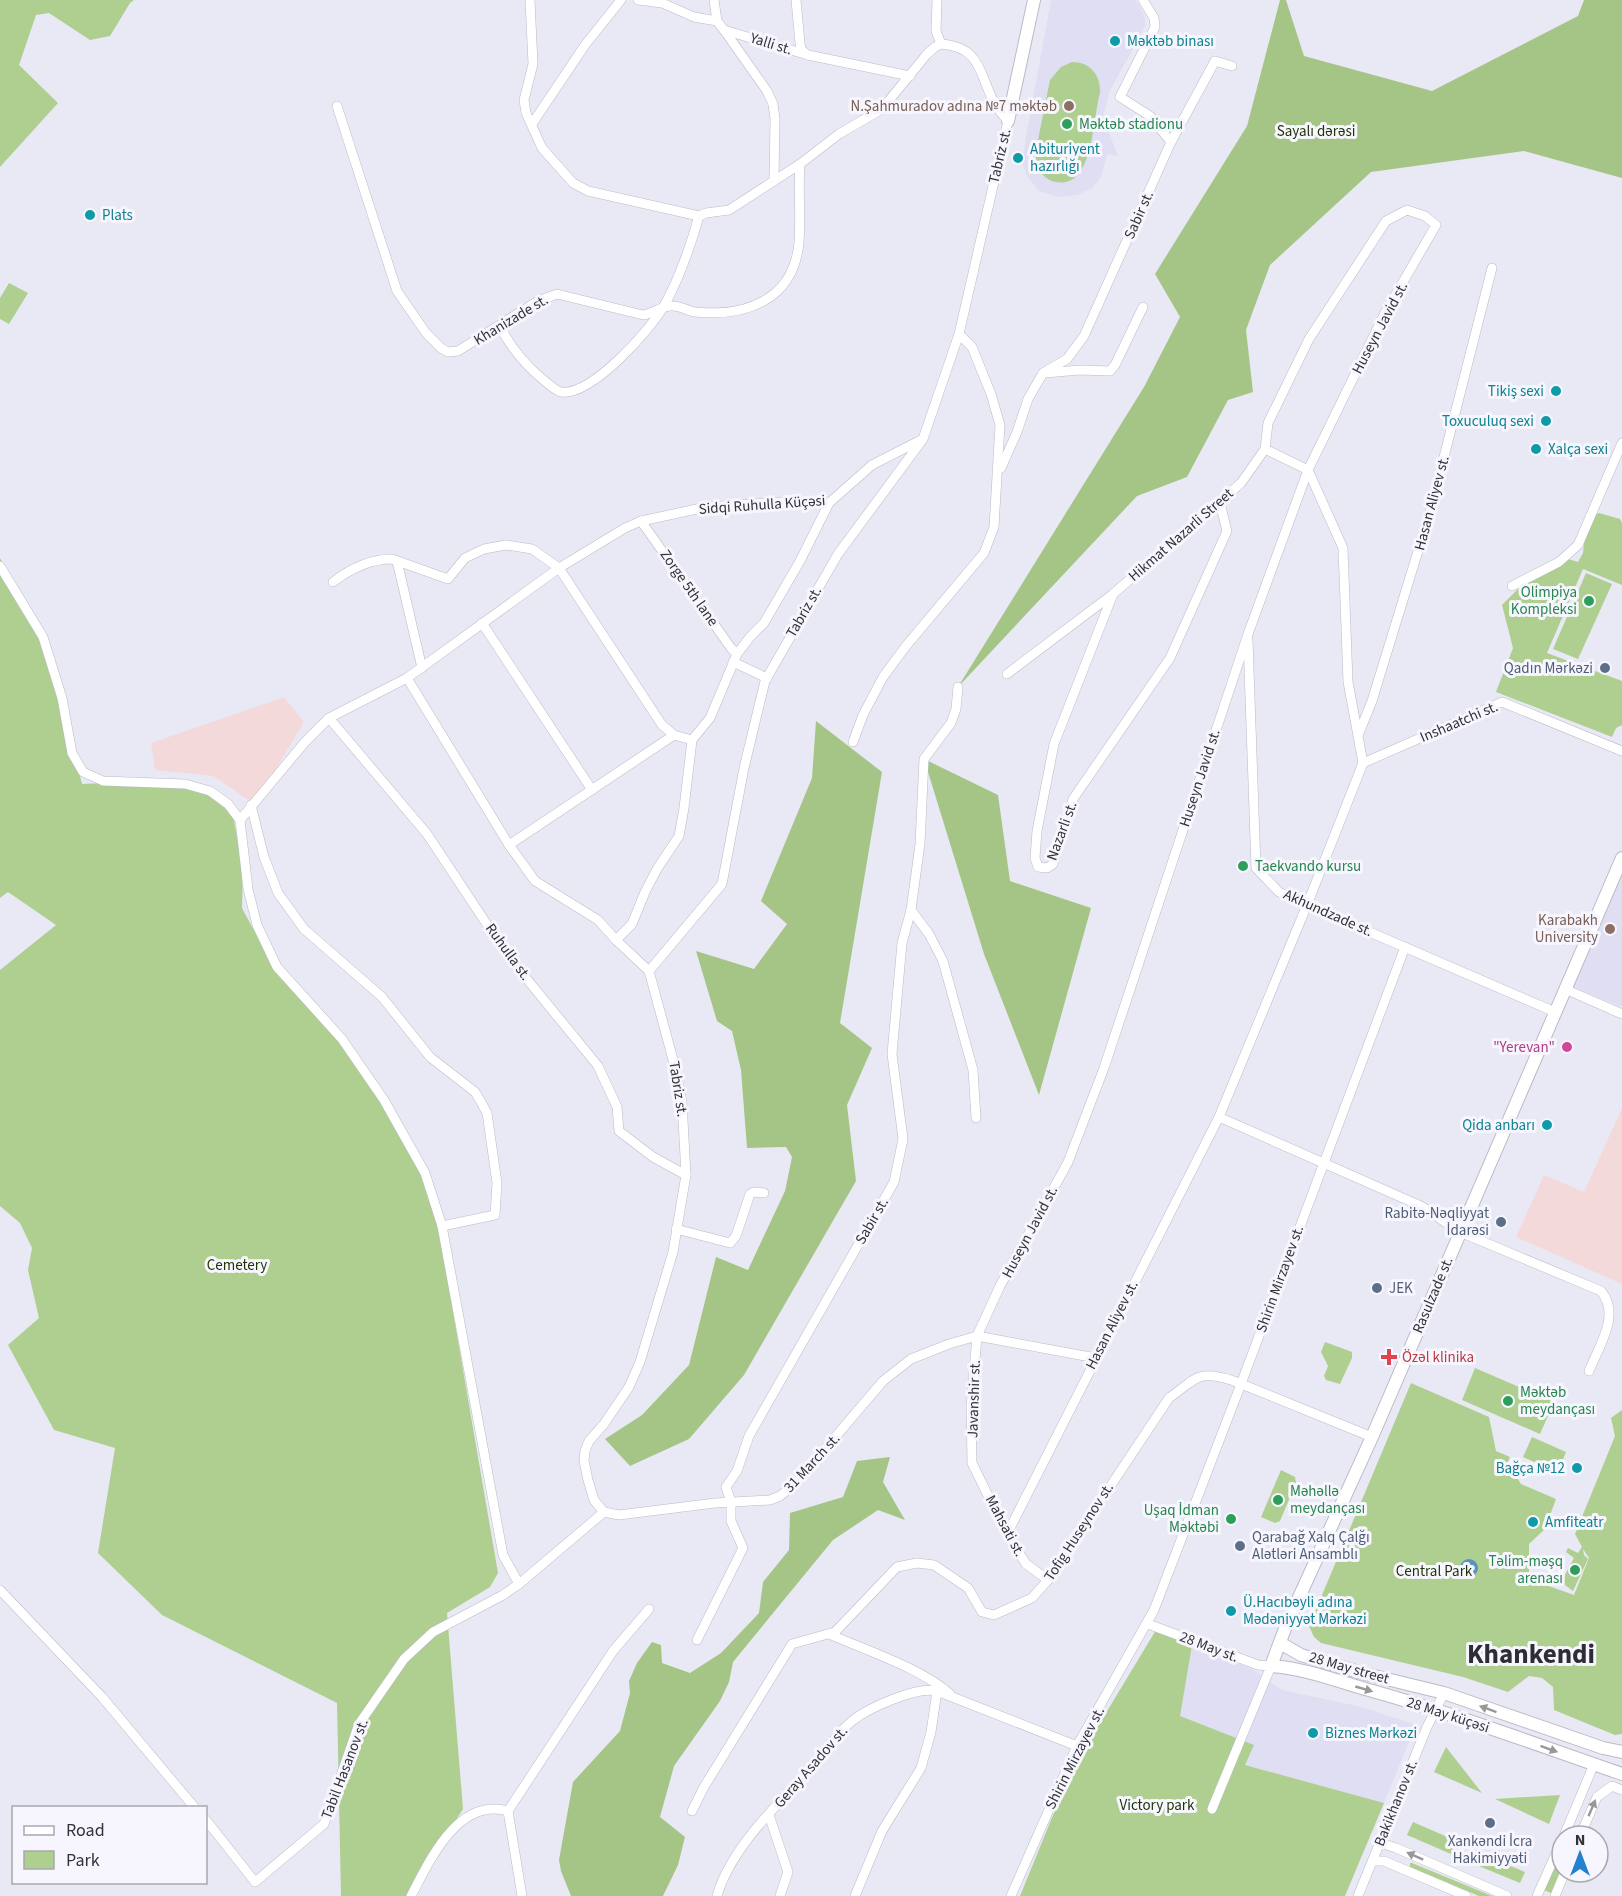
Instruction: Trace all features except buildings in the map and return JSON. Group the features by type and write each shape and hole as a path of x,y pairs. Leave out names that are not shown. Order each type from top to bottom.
{"main road":[{"name":"Tabriz st.","path":"1008,121 1034,0"},
{"name":"Rasulzade st.","path":"1271,1666 1622,858"},
{"name":"28 May street","path":"1280,1643 1301,1655 1357,1672 1444,1693 1603,1748 1622,1752"},
{"name":"28 May küçəsi","path":"1271,1666 1300,1671 1435,1709 1622,1774"}],"street":[{"path":"530,0 533,64 524,100 526,113 542,148 573,183 588,191 699,216 729,210 800,164 839,134 882,109 927,54 941,45 951,45 968,53 980,65 994,103 1008,121"},
{"path":"532,124 585,45 621,0"},
{"path":"638,0 662,3 694,17 717,21"},
{"path":"714,0 717,21 767,91 773,104 775,119 774,181"},
{"path":"796,0 801,49 807,55"},
{"path":"937,0 936,31 941,45"},
{"path":"1143,0 1154,18 1155,27 1120,97 1150,116 1172,141"},
{"name":"Yalli st.","path":"724,30 807,55 910,76"},
{"name":"Sabir st.","path":"1043,373 1067,359 1084,336 1172,141 1215,61 1232,66"},
{"name":"Khanizade st.","path":"337,106 397,291 426,333 448,352 458,351 538,301 556,294 643,315 673,305 692,312 722,314 748,310 770,299 784,284 793,267 799,245 800,164"},
{"name":"Tabriz st.","path":"604,1512 594,1500 584,1461 585,1451 589,1441 604,1424 629,1387 636,1370 673,1252 686,1175 682,1102 649,971 722,884 744,768 759,702 767,678 838,554 923,439 959,334 1008,121"},
{"name":"Hikmat Nazarli Street","path":"1007,674 1113,594 1241,483 1265,449 1268,423 1309,339 1386,221 1407,210 1425,216 1436,225"},
{"path":"500,326 516,355 532,371 560,392 588,385 641,338 663,307 684,267 699,216"},
{"name":"Huseyn Javid st.","path":"977,1336 1000,1286 1068,1162 1104,1068 1248,634 1308,471 1385,313 1436,225"},
{"name":"Hasan Aliyev st.","path":"1359,733 1372,701 1427,523 1492,268"},
{"path":"999,473 1028,399 1043,373 1080,370 1110,371 1143,307"},
{"path":"853,742 862,715 883,677 906,645 984,553 994,527 999,473 1000,425 985,377 972,347 959,334"},
{"name":"Sidqi Ruhulla Küçəsi","path":"407,678 560,568 625,528 705,507 782,502 829,503 872,465 923,439"},
{"path":"1512,586 1559,562 1578,544 1622,443"},
{"path":"1265,449 1308,471"},
{"name":"Hasan Aliyev st.","path":"1007,1534 1219,1117 1363,763 1348,682 1343,548 1308,471"},
{"path":"616,940 632,924 657,869 679,836 692,740 710,718 735,658 750,637 764,623 800,561 829,503"},
{"name":"Nazarli st.","path":"1113,594 1054,744 1037,831 1035,858 1038,867 1047,868 1053,864 1073,799 1170,658 1227,531 1220,503"},
{"name":"Zorge 5th lane","path":"641,522 731,648 735,658"},
{"path":"333,582 346,572 372,561 384,559 398,561 448,579 465,558 484,549 506,545 532,549 560,568 662,725 675,735 692,740"},
{"path":"398,561 422,668"},
{"path":"0,566 43,637 62,698 72,753 82,772 103,781 184,784 210,791 228,804 240,819 248,889 257,925 277,967 342,1039 384,1100 425,1173 442,1226 503,1555 519,1584 604,1512"},
{"path":"483,623 591,790"},
{"name":"Akhundzade st.","path":"1248,634 1256,868 1279,892 1555,1012"},
{"path":"735,658 767,678"},
{"path":"240,819 305,742 329,718 407,678 508,845 536,881 598,920 649,971"},
{"name":"Sabir st.","path":"697,1640 743,1548 730,1521 731,1502 726,1487 737,1470 749,1436 894,1182 903,1139 892,1054 902,943 911,910 920,844 924,759 951,723 956,709 958,687"},
{"name":"Inshaatchi st.","path":"1363,763 1502,702 1622,751"},
{"name":"Ruhulla st.","path":"329,718 427,834 508,956 597,1066 616,1107 619,1131 653,1157 686,1175"},
{"path":"508,845 675,735"},
{"path":"251,805 264,857 278,893 304,929 382,997 430,1057 475,1092 487,1113 497,1183 495,1215 442,1226"},
{"path":"911,910 929,934 943,961 973,1070 976,1118"},
{"name":"Shirin Mirzayev st.","path":"1011,1896 1077,1746 1154,1610 1405,947"},
{"path":"1565,989 1622,1014"},
{"path":"1219,1117 1420,1206 1460,1232 1601,1291 1608,1300 1609,1322 1589,1371"},
{"path":"676,1229 730,1243 736,1236 750,1194 764,1193"},
{"name":"31 March st.","path":"604,1512 619,1515 731,1502 770,1500 780,1496 796,1484 883,1381 911,1359 949,1344 977,1336 1096,1358"},
{"name":"Javanshir st.","path":"972,1463 971,1407 977,1336"},
{"name":"Tofig Huseynov st.","path":"692,1811 704,1787 792,1644 836,1632 897,1567 917,1563 934,1565 968,1588 982,1612 994,1615 1032,1598 1048,1580 1169,1398 1198,1377 1213,1374 1241,1384"},
{"path":"1241,1384 1372,1437"},
{"name":"Mahsati st.","path":"972,1463 1007,1534 1026,1564 1048,1580"},
{"name":"Tabil Hasanov st.","path":"207,1821 255,1882 324,1824 359,1724 404,1659 433,1632 503,1595 519,1584"},
{"path":"0,1590 102,1697 193,1806"},
{"path":"522,1896 508,1811 613,1651 649,1610"},
{"name":"28 May st.","path":"1148,1624 1258,1665 1271,1666"},
{"path":"829,1634 931,1680 956,1699"},
{"path":"1212,1809 1271,1666"},
{"path":"855,1896 882,1831 921,1768 931,1732 937,1691"},
{"name":"Geray Asadov st.","path":"717,1896 721,1884 743,1845 852,1721 899,1695 937,1691 1077,1746"},
{"name":"Bakikhanov st.","path":"1358,1896 1435,1709 1444,1693"},
{"path":"1569,1824 1594,1764"},
{"path":"1585,1824 1596,1797 1612,1786 1622,1790"},
{"path":"411,1896 432,1856 468,1816 483,1809 497,1808 508,1811"},
{"path":"770,1815 788,1872 780,1896"},
{"path":"1381,1843 1507,1896"},
{"path":"1373,1861 1384,1861 1466,1896"},
{"path":"1537,1896 1550,1867"}],"shaded area":[{"name":"N.Şahmuradov adına №7 məktəb","path":"1051,0 1136,0 1144,15 1146,25 1109,92 1103,118 1118,156 1107,154 1101,177 1092,188 1077,195 1058,197 1039,191 1027,176 1023,164"},
{"path":"284,697 304,722 272,776 250,801 213,776 155,770 151,743"},
{"name":"Karabakh University","path":"1622,872 1622,1007 1573,987"},
{"path":"1622,1108 1622,1284 1516,1237 1544,1175 1584,1192"},
{"path":"1192,1645 1254,1670 1282,1690 1362,1707 1416,1725 1384,1803 1244,1765 1254,1745 1179,1716"}],"green space":[{"path":"0,0 134,0 110,36 90,40 49,13 36,15 19,65 58,103 0,167"},
{"name":"Sayalı dərəsi","path":"1280,0 1286,0 1304,56 1432,91 1578,16 1584,0 1622,0 1622,178 1524,151 1371,172 1270,265 1246,330 1253,392 1228,400 1187,477 1137,496 958,687 1144,387 1180,317 1155,274 1247,126"},
{"name":"Məktəb stadionu","path":"1072,62 1084,64 1093,71 1099,81 1100,93 1091,144 1082,169 1066,182 1055,182 1040,172 1035,155 1050,80 1061,67"},
{"path":"9,283 28,293 9,324 0,319 0,298"},
{"path":"1599,513 1620,519 1622,523 1622,585 1583,569 1547,653 1622,681 1622,725 1616,728 1612,737 1496,692 1513,648 1502,605 1526,581 1568,559 1578,562 1583,553 1585,534 1594,515"},
{"name":"Cemetery","path":"0,558 51,657 82,784 148,781 196,785 233,815 243,870 242,908 271,962 341,1042 381,1099 419,1165 437,1219 498,1573 490,1587 447,1613 463,1809 407,1896 341,1896 337,1703 162,1615 98,1553 115,1448 54,1430 8,1345 39,1318 28,1270 32,1248 20,1223 0,1206 0,970 56,925 8,892 0,898"},
{"name":"Olimpiya Kompleksi","path":"1586,573 1612,584 1578,659 1553,649"},
{"path":"816,721 882,772 840,1023 872,1048 847,1105 856,1181 744,1375 689,1439 630,1466 605,1439 642,1415 689,1365 716,1257 748,1270 785,1191 792,1157 786,1147 747,1148 741,1070 732,1031 717,1021 696,951 754,969 787,924 761,901 812,778"},
{"path":"924,759 998,795 1010,881 1091,908 1039,1095 984,954"},
{"path":"1325,1342 1352,1352 1352,1358 1340,1384 1326,1380 1324,1376 1328,1366 1321,1352"},
{"name":"Məktəb meydançası","path":"1475,1368 1554,1402 1540,1434 1462,1400"},
{"name":"Central Park","path":"1411,1383 1489,1417 1496,1451 1510,1457 1504,1470 1516,1476 1521,1484 1556,1499 1545,1529 1529,1544 1529,1574 1532,1580 1574,1595 1589,1558 1583,1549 1588,1559 1573,1591 1561,1582 1574,1558 1566,1552 1568,1548 1578,1553 1582,1547 1575,1534 1615,1436 1611,1418 1622,1410 1622,1734 1615,1735 1554,1710 1553,1687 1542,1678 1529,1676 1508,1692 1463,1677 1321,1643 1314,1637 1309,1626"},
{"path":"1532,1437 1566,1452 1558,1472 1523,1457"},
{"path":"890,1457 883,1482 905,1520 878,1510 833,1540 733,1662 729,1682 720,1701 674,1766 660,1817 685,1837 678,1865 663,1896 571,1896 559,1860 573,1782 620,1731 630,1693 629,1681 637,1663 652,1642 661,1645 662,1663 690,1673 721,1653 759,1613 763,1582 789,1550 790,1513 843,1497 857,1461"},
{"name":"Məhəllə meydançası","path":"1281,1470 1295,1477 1296,1483 1280,1521 1275,1523 1261,1517"},
{"name":"Victory park","path":"1156,1630 1192,1645 1180,1716 1254,1745 1245,1765 1384,1803 1345,1896 1020,1896 1071,1771"},
{"path":"1446,1747 1482,1793 1434,1772"},
{"path":"1560,1795 1549,1824 1495,1799"},
{"path":"1413,1822 1452,1839 1460,1852 1458,1857 1407,1835"},
{"path":"1484,1855 1525,1872 1520,1883 1469,1862 1471,1857"},
{"path":"1410,1863 1492,1896 1479,1896 1410,1867"},
{"path":"1550,1877 1550,1884 1555,1884 1551,1893 1544,1890"}],"water":[{"path":"1469,1559 1475,1562 1478,1568 1475,1574 1469,1577 1463,1574 1460,1568 1463,1562"}],"place":[{"name":"Məktəb binası","path":"1115,41"},
{"name":"N.Şahmuradov adına №7 məktəb","path":"1069,106"},
{"name":"Məktəb stadionu","path":"1067,124"},
{"name":"Abituriyent hazırlığı","path":"1018,158"},
{"name":"Plats","path":"90,215"},
{"name":"Tikiş sexi","path":"1556,391"},
{"name":"Toxuculuq sexi","path":"1546,421"},
{"name":"Xalça sexi","path":"1536,449"},
{"name":"Olimpiya Kompleksi","path":"1589,601"},
{"name":"Qadın Mərkəzi","path":"1605,668"},
{"name":"Taekvando kursu","path":"1243,866"},
{"name":"Karabakh University","path":"1610,929"},
{"name":"\"Yerevan\"","path":"1567,1047"},
{"name":"Qida anbarı","path":"1547,1125"},
{"name":"Rabitə-Nəqliyyat İdarəsi","path":"1501,1222"},
{"name":"JEK","path":"1377,1288"},
{"name":"Özəl klinika","path":"1389,1357"},
{"name":"Məktəb meydançası","path":"1508,1401"},
{"name":"Bağça №12","path":"1577,1468"},
{"name":"Məhəllə meydançası","path":"1278,1500"},
{"name":"Uşaq İdman Məktəbi","path":"1231,1519"},
{"name":"Amfiteatr","path":"1533,1522"},
{"name":"Qarabağ Xalq Çalğı Alətləri Ansamblı","path":"1240,1546"},
{"name":"Təlim-məşq arenası","path":"1575,1570"},
{"name":"Ü.Hacıbəyli adına Mədəniyyət Mərkəzi","path":"1231,1611"},
{"name":"Biznes Mərkəzi","path":"1313,1733"},
{"name":"Xankəndi İcra Hakimiyyəti","path":"1490,1823"}],"district":[{"name":"Khankendi","path":"1531,1654"}]}
